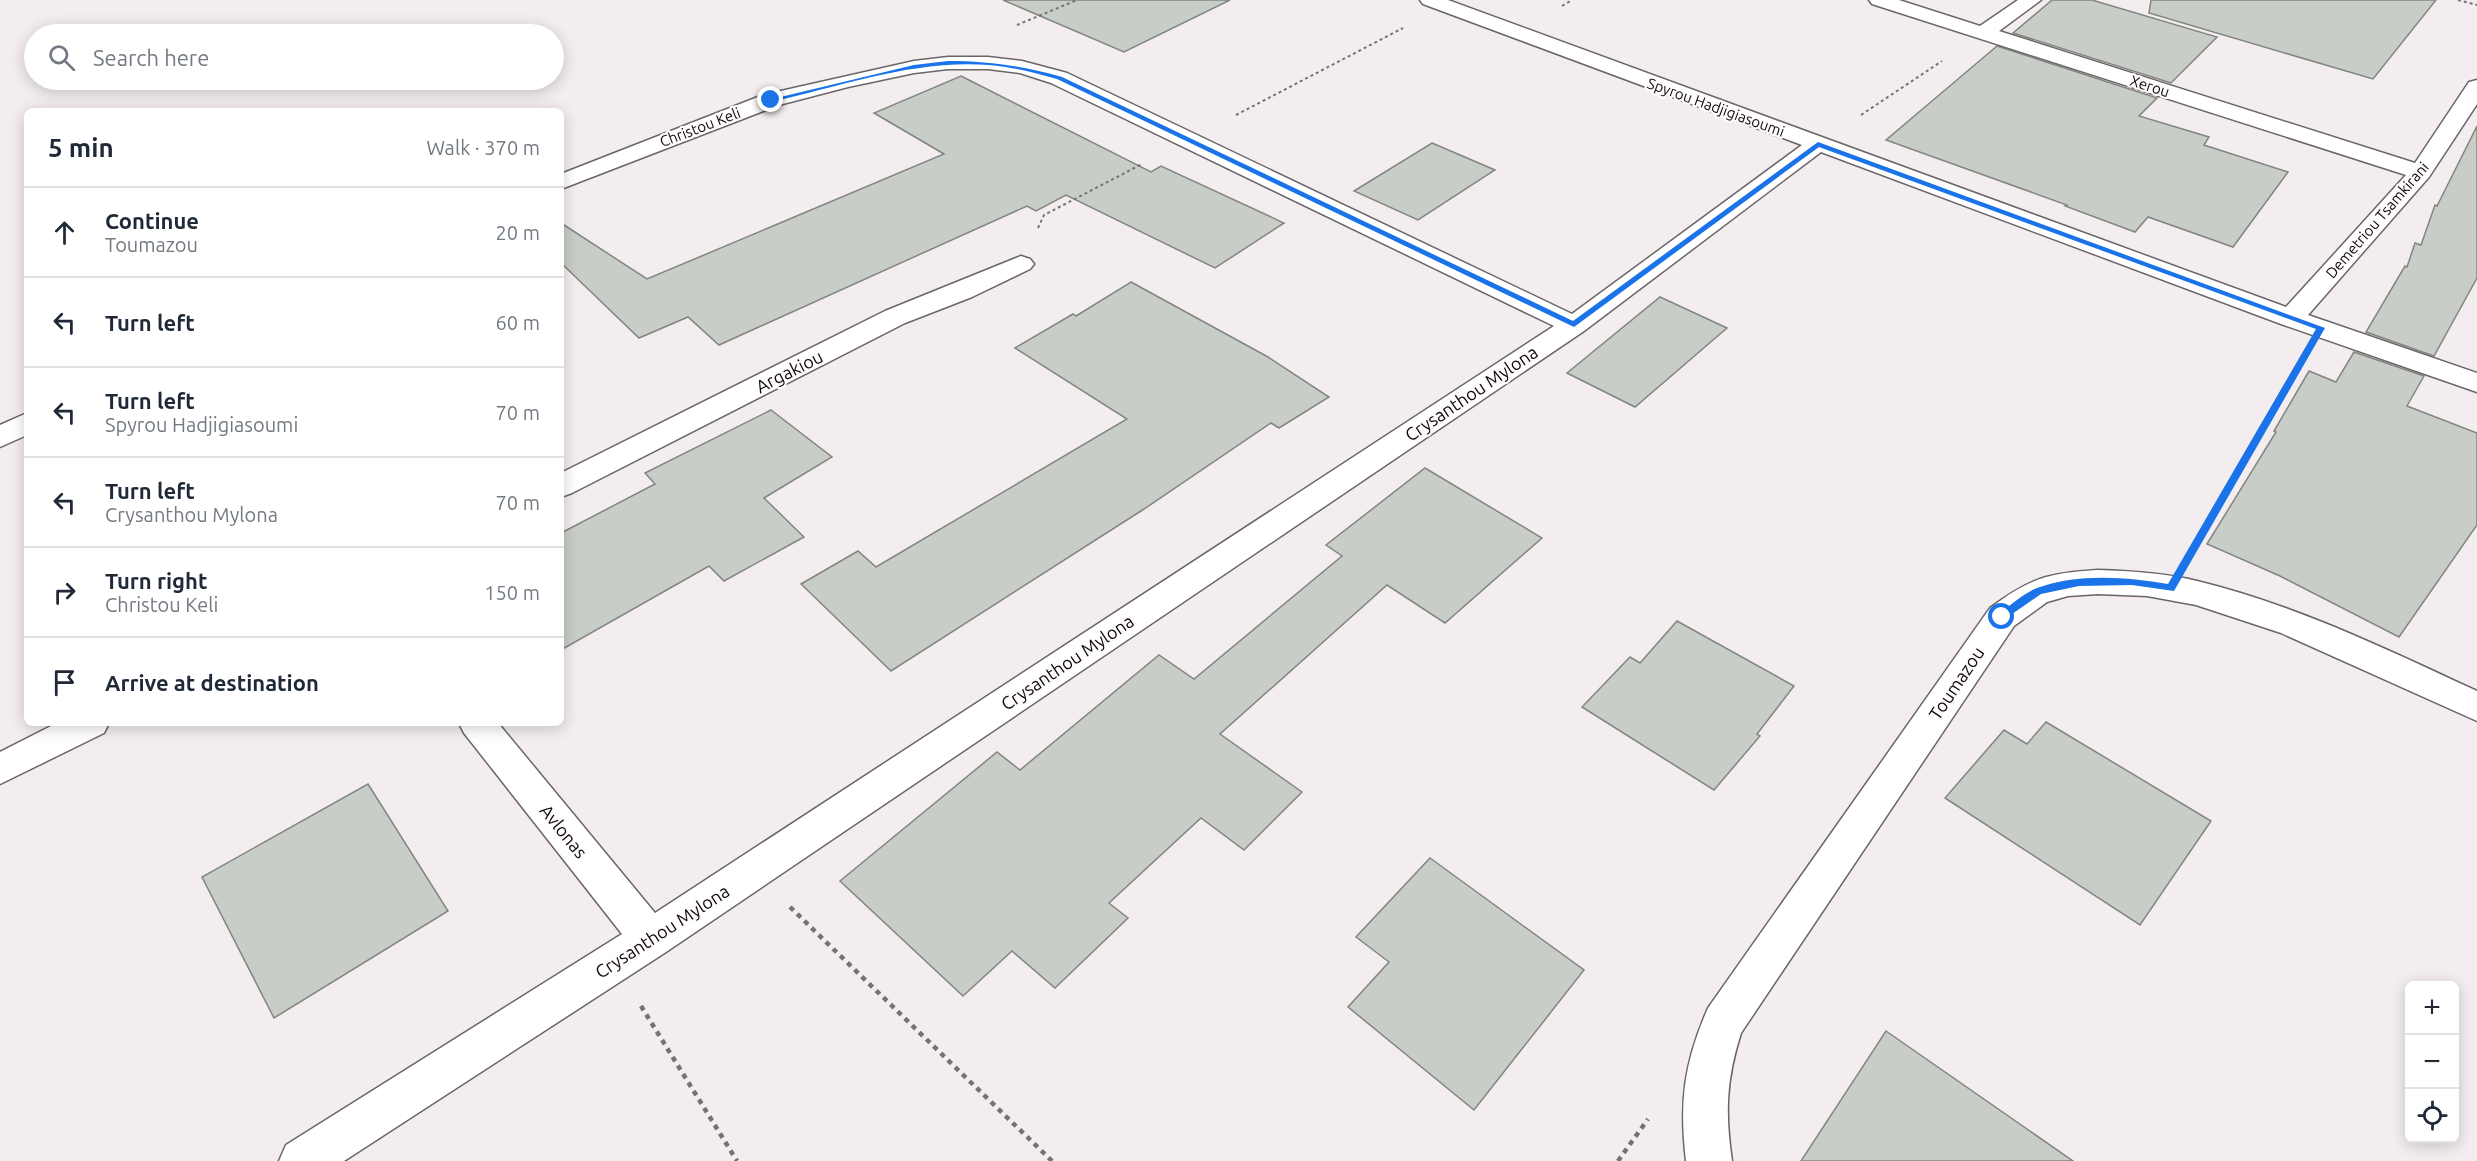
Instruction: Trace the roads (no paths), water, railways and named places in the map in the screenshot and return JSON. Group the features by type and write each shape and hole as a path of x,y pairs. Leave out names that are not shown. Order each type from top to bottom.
{"street":[{"name":"Spyrou Hadjigiasoumi","path":"1430,0 2292,318 2477,383"},
{"name":"Xerou","path":"1879,0 2421,172"},
{"path":"1983,33 2031,0"},
{"name":"Christou Keli","path":"564,181 771,100 914,67 948,63 988,63 1022,68 1059,78 1574,325"},
{"name":"Demetriou Tsamkirani","path":"2292,318 2421,172 2477,87"},
{"name":"Crysanthou Mylona","path":"303,1161 651,939 1574,325 1818,144"},
{"name":"Argakiou","path":"564,484 895,317 963,291 1021,264"},
{"path":"0,437 24,425"},
{"name":"Toumazou","path":"1709,1161 1704,1123 1709,1065 1723,1023 2002,617 2039,591 2079,583 2132,581 2198,594 2275,616 2477,707"},
{"path":"0,769 85,726"},
{"name":"Avlonas","path":"479,726 651,939"}]}
